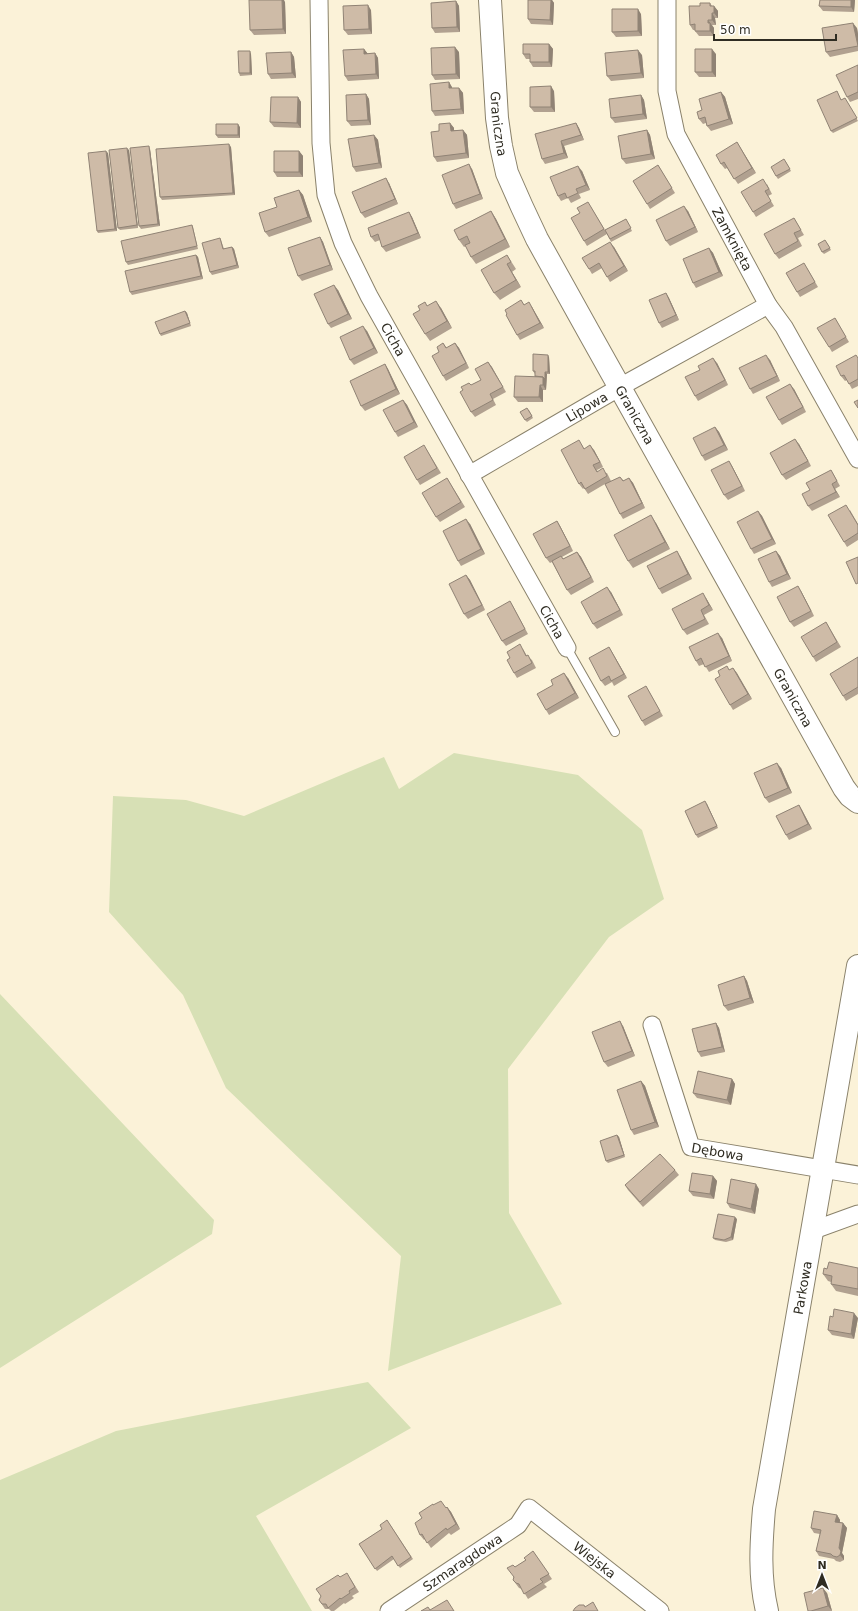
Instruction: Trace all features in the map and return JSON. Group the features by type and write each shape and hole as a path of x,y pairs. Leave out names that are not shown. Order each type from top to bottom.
{"street":[{"name":"Cicha","path":"319,0 321,143 326,195 343,243 369,296 567,648"},
{"name":"Graniczna","path":"490,0 500,146 507,173 537,239 844,788 850,796 858,802"},
{"name":"Zamknięta","path":"667,0 667,91 676,134 768,305 784,327 858,459"},
{"name":"Lipowa","path":"469,474 768,305"},
{"name":"Parkowa","path":"767,1611 761,1570 764,1509 858,966"},
{"name":"Dębowa","path":"652,1025 691,1147 823,1169"},
{"path":"823,1169 858,1175"},
{"path":"812,1231 858,1214"},
{"name":"Szmaragdowa","path":"389,1611 518,1525 530,1508"},
{"name":"Wiejska","path":"530,1508 660,1611"}],"lane":[{"path":"567,648 615,732"}],"green space":[{"path":"454,753 578,775 642,830 664,899 609,937 508,1069 509,1213 562,1304 388,1371 401,1256 226,1088 183,995 109,912 113,796 186,800 244,816 384,757 399,789"},
{"path":"0,994 214,1220 212,1234 0,1368"},
{"path":"368,1382 411,1428 256,1516 312,1611 0,1611 0,1480 116,1431"}],"building":[{"path":"249,0 282,0 283,29 250,30"},
{"path":"528,0 551,0 550,20 528,19"},
{"path":"820,0 851,0 851,7 819,6"},
{"path":"456,1 457,27 432,28 431,3"},
{"path":"700,3 710,3 710,6 714,6 712,20 708,20 708,23 710,23 710,31 695,31 695,24 690,25 689,6 700,6"},
{"path":"368,5 369,29 344,30 343,6"},
{"path":"612,9 638,9 638,31 612,32"},
{"path":"853,23 858,46 826,52 822,28"},
{"path":"523,44 549,44 549,62 530,62 530,54 523,54"},
{"path":"455,47 456,74 432,75 431,48"},
{"path":"364,49 364,54 375,53 376,74 345,76 343,50"},
{"path":"695,49 712,49 712,72 695,72"},
{"path":"638,50 641,73 607,76 605,53"},
{"path":"238,51 250,51 250,73 239,73"},
{"path":"291,52 292,73 268,74 266,53"},
{"path":"858,65 858,92 847,97 836,75"},
{"path":"449,82 449,88 459,88 461,109 432,111 430,84"},
{"path":"551,86 551,107 530,107 530,87"},
{"path":"837,91 841,100 845,98 857,118 831,131 817,100"},
{"path":"721,92 729,119 707,126 705,117 699,119 697,112 702,110 699,99"},
{"path":"366,94 368,120 347,121 346,95"},
{"path":"641,95 643,114 611,118 609,99"},
{"path":"271,97 298,97 297,123 270,122"},
{"path":"450,123 451,131 463,130 466,153 434,157 431,132 439,131 439,124"},
{"path":"576,123 581,135 561,141 564,153 542,159 535,134"},
{"path":"216,124 238,124 238,135 216,135"},
{"path":"647,130 651,154 622,159 618,136"},
{"path":"374,135 379,163 353,167 348,139"},
{"path":"737,142 752,168 734,179 724,162 721,164 716,155"},
{"path":"229,144 233,193 160,197 156,149"},
{"path":"149,146 158,224 139,226 130,148"},
{"path":"127,148 137,225 118,228 109,150"},
{"path":"106,151 115,229 97,231 88,153"},
{"path":"274,151 299,151 299,172 274,172"},
{"path":"784,159 790,169 776,176 771,167"},
{"path":"469,164 480,194 453,204 442,175"},
{"path":"658,165 672,188 647,204 633,181"},
{"path":"578,166 586,185 576,189 578,193 567,198 565,193 558,196 550,177"},
{"path":"386,178 395,199 361,213 352,192"},
{"path":"763,179 769,189 765,191 771,201 753,212 741,192"},
{"path":"299,190 308,217 265,232 259,213 277,207 274,198"},
{"path":"588,202 604,229 584,241 571,218 580,213 577,208"},
{"path":"684,206 695,227 666,241 656,220"},
{"path":"491,211 505,239 471,257 465,245 470,243 467,236 459,240 454,230"},
{"path":"409,212 418,233 382,247 378,234 371,237 368,228"},
{"path":"794,218 801,230 794,233 798,241 775,254 764,234"},
{"path":"626,219 631,228 610,239 605,230"},
{"path":"192,225 197,246 126,262 121,241"},
{"path":"320,237 330,265 298,276 288,248"},
{"path":"220,238 223,249 232,247 237,265 210,272 202,243"},
{"path":"825,240 830,248 822,252 818,244"},
{"path":"610,242 624,266 607,277 599,263 589,269 582,258"},
{"path":"709,248 719,272 693,283 683,259"},
{"path":"196,255 201,276 130,292 125,271"},
{"path":"507,255 511,262 507,264 516,280 494,293 481,270"},
{"path":"804,263 815,282 797,292 786,273"},
{"path":"334,285 348,314 328,324 314,294"},
{"path":"666,293 676,315 659,323 649,300"},
{"path":"521,300 524,305 529,302 540,323 517,335 506,315 505,310"},
{"path":"436,301 447,321 425,334 413,314 420,310 418,306 425,302 427,306"},
{"path":"185,311 190,323 160,334 155,322"},
{"path":"835,318 846,337 829,347 817,328"},
{"path":"363,326 374,348 350,360 340,337"},
{"path":"443,343 446,348 455,343 466,363 443,376 432,356 439,352 437,347"},
{"path":"533,354 548,355 548,372 545,372 545,379 543,377 535,376 535,371 533,371"},
{"path":"766,355 777,376 750,389 739,368"},
{"path":"856,355 858,358 858,379 849,384 844,375 841,376 836,366"},
{"path":"713,358 725,380 695,396 685,377 700,370 698,366"},
{"path":"488,362 503,387 490,394 493,400 471,412 460,392 463,390 461,387 469,383 471,385 481,380 475,369"},
{"path":"385,364 396,389 361,406 350,381"},
{"path":"515,376 543,377 543,385 540,385 539,397 514,397"},
{"path":"790,384 803,407 779,420 766,397"},
{"path":"403,400 414,422 395,432 383,410"},
{"path":"858,400 858,408 854,402"},
{"path":"527,408 532,416 525,420 520,412"},
{"path":"715,427 724,445 702,456 693,438"},
{"path":"795,439 808,461 782,475 770,453"},
{"path":"579,440 584,449 590,445 600,462 593,465 597,472 603,468 607,476 585,489 581,482 579,484 561,450"},
{"path":"424,445 437,468 417,480 404,457"},
{"path":"729,461 742,486 724,495 711,470"},
{"path":"831,470 837,481 832,484 836,492 808,506 802,494 810,490 806,483"},
{"path":"620,477 623,481 629,478 642,503 620,514 605,484"},
{"path":"447,478 461,502 436,517 422,493"},
{"path":"846,505 858,525 858,533 844,542 828,515"},
{"path":"758,511 772,539 751,549 737,522"},
{"path":"651,515 665,542 628,561 614,535"},
{"path":"466,519 481,549 458,561 443,531"},
{"path":"557,521 570,546 546,558 533,534"},
{"path":"677,551 688,574 659,589 647,566"},
{"path":"776,551 787,574 769,582 758,559"},
{"path":"577,552 591,577 567,590 552,561 561,556 563,559"},
{"path":"858,557 858,583 856,584 846,562"},
{"path":"466,575 482,605 464,614 449,584"},
{"path":"798,586 811,611 790,622 777,597"},
{"path":"607,587 620,610 593,624 581,602"},
{"path":"703,593 709,605 701,610 705,619 683,630 672,609"},
{"path":"510,601 525,629 502,641 487,614"},
{"path":"826,622 837,642 813,657 801,637"},
{"path":"718,633 729,656 705,667 701,658 696,661 689,647"},
{"path":"520,644 526,656 528,655 532,663 514,673 507,660 510,658 507,652"},
{"path":"609,647 624,674 611,681 609,676 601,681 589,658"},
{"path":"858,657 858,687 843,696 830,674"},
{"path":"727,666 729,670 733,668 748,694 730,705 715,679 720,676 718,671"},
{"path":"564,673 575,693 546,710 537,694 553,685 551,680"},
{"path":"646,686 660,711 642,721 628,696"},
{"path":"777,763 788,788 765,798 754,773"},
{"path":"705,801 717,826 696,835 685,811"},
{"path":"799,805 808,824 786,835 776,816"},
{"path":"744,976 750,998 724,1006 718,985"},
{"path":"620,1021 632,1051 604,1062 592,1032"},
{"path":"716,1023 722,1047 698,1052 692,1029"},
{"path":"698,1071 732,1079 727,1100 693,1093"},
{"path":"641,1081 655,1122 631,1130 617,1090"},
{"path":"617,1135 624,1155 606,1161 600,1141"},
{"path":"660,1154 675,1170 640,1202 625,1185"},
{"path":"692,1173 713,1176 710,1194 689,1191"},
{"path":"731,1179 756,1184 751,1209 727,1203"},
{"path":"718,1214 735,1217 731,1237 724,1240 713,1238"},
{"path":"829,1262 858,1268 858,1289 831,1284 832,1276 823,1274 824,1268 827,1269"},
{"path":"834,1309 854,1313 851,1334 828,1330 830,1316 833,1317"},
{"path":"441,1501 446,1508 447,1507 456,1524 447,1530 446,1528 427,1543 422,1534 420,1535 415,1523 422,1518 419,1513"},
{"path":"814,1511 837,1515 835,1522 843,1523 839,1548 841,1551 840,1555 837,1557 831,1554 816,1551 821,1530 811,1528"},
{"path":"387,1520 411,1557 398,1566 392,1556 375,1569 359,1544 382,1529 380,1525"},
{"path":"533,1551 549,1574 540,1579 543,1582 524,1594 519,1584 513,1580 514,1577 507,1568 513,1565 515,1567 526,1560 524,1558"},
{"path":"347,1573 355,1587 349,1591 350,1593 341,1599 340,1598 328,1608 326,1604 322,1604 319,1600 321,1596 316,1589 338,1575 340,1577"},
{"path":"823,1588 828,1606 808,1611 804,1593"},
{"path":"447,1600 454,1611 421,1611 428,1607 430,1610"},
{"path":"593,1602 598,1611 573,1611 579,1605 584,1605 585,1607"}]}
